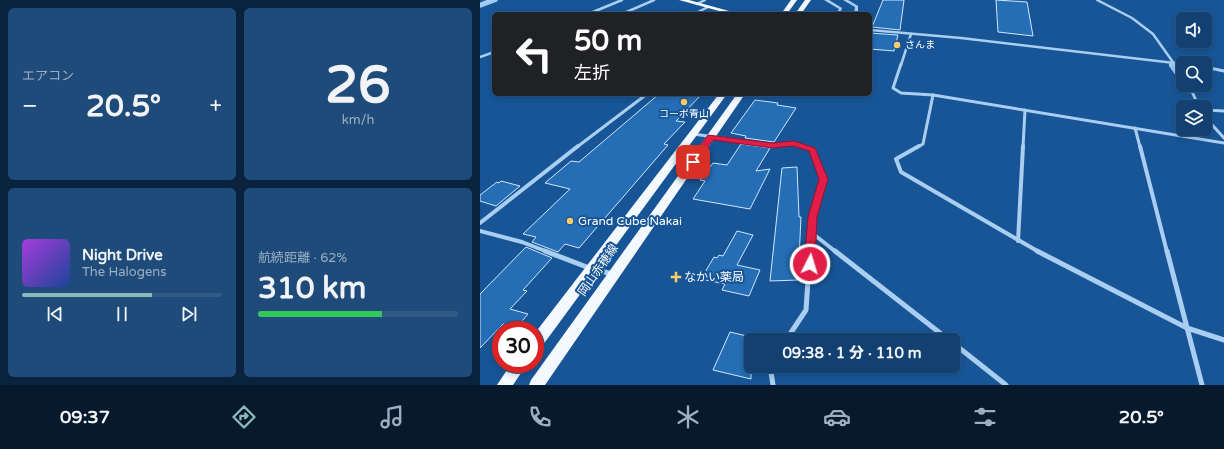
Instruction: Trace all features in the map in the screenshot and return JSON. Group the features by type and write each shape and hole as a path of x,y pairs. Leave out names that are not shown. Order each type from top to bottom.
{"main road":[{"path":"682,0 729,12"},
{"path":"785,12 794,0"},
{"path":"799,12 808,0"},
{"name":"岡山赤穂線","path":"544,332 721,96"},
{"name":"岡山赤穂線","path":"536,385 740,96"},
{"path":"504,385 513,373"}],"street":[{"path":"480,4 490,0"},
{"path":"593,12 622,0"},
{"path":"627,12 654,0"},
{"path":"697,4 705,0"},
{"path":"826,0 841,9 839,12"},
{"path":"845,0 857,7 856,12"},
{"path":"1097,0 1132,18 1146,29 1158,40 1176,67"},
{"path":"698,12 708,7"},
{"path":"872,30 961,38 1176,63"},
{"path":"911,34 893,88 901,93 933,95 1224,143"},
{"path":"480,57 492,53"},
{"path":"1212,68 1224,71"},
{"path":"933,95 923,144 896,159 900,172 1018,242 1187,328 1224,340"},
{"path":"480,223 620,113 644,96"},
{"path":"1018,242 1024,110"},
{"path":"1212,110 1224,111"},
{"path":"1212,125 1224,138"},
{"path":"1135,128 1202,385"},
{"path":"692,134 772,145 794,143 812,150 824,179 813,217 806,310 791,333"},
{"path":"480,232 522,242 592,269 613,274"},
{"path":"812,233 940,333"},
{"path":"960,349 1006,385"},
{"path":"771,373 773,385"}],"building":[{"path":"883,0 904,0 900,30 872,27"},
{"path":"996,0 1027,2 1033,36 998,32"},
{"path":"872,33 898,35 894,51 872,49"},
{"path":"657,96 700,96 676,121 685,122 664,144 668,145 579,248 565,244 558,252 532,242 536,237 523,234 570,189 545,183 571,161 579,162"},
{"path":"755,100 778,103 777,105 796,108 774,142 745,138 746,136 731,133"},
{"path":"741,144 770,148 756,171 770,169 750,209 693,199 705,181 700,180 713,163 727,165"},
{"path":"797,167 799,217 801,217 798,280 770,281 782,168"},
{"path":"501,181 520,186 496,206 480,201 480,195 497,182 499,183"},
{"path":"737,231 753,235 737,265 760,270 749,296 722,290 725,284 701,279 714,257 717,258 719,255 723,256"},
{"path":"526,247 552,258 523,290 527,291 510,309 528,314 522,321 492,321 492,335 480,348 480,294"},
{"path":"730,332 744,335 744,373 751,373 751,379 713,370"}],"waterway":[{"path":"480,6 496,0"},
{"path":"1171,65 1176,72"}],"place":[{"name":"さんま","path":"897,45"},
{"name":"コーポ青山","path":"684,102"},
{"name":"Grand Cube Nakai","path":"570,221"},
{"name":"なかい薬局","path":"676,277"}],"route":[{"path":"693,162 710,137 772,145 794,143 812,150 824,179 813,217 810,264"}]}
